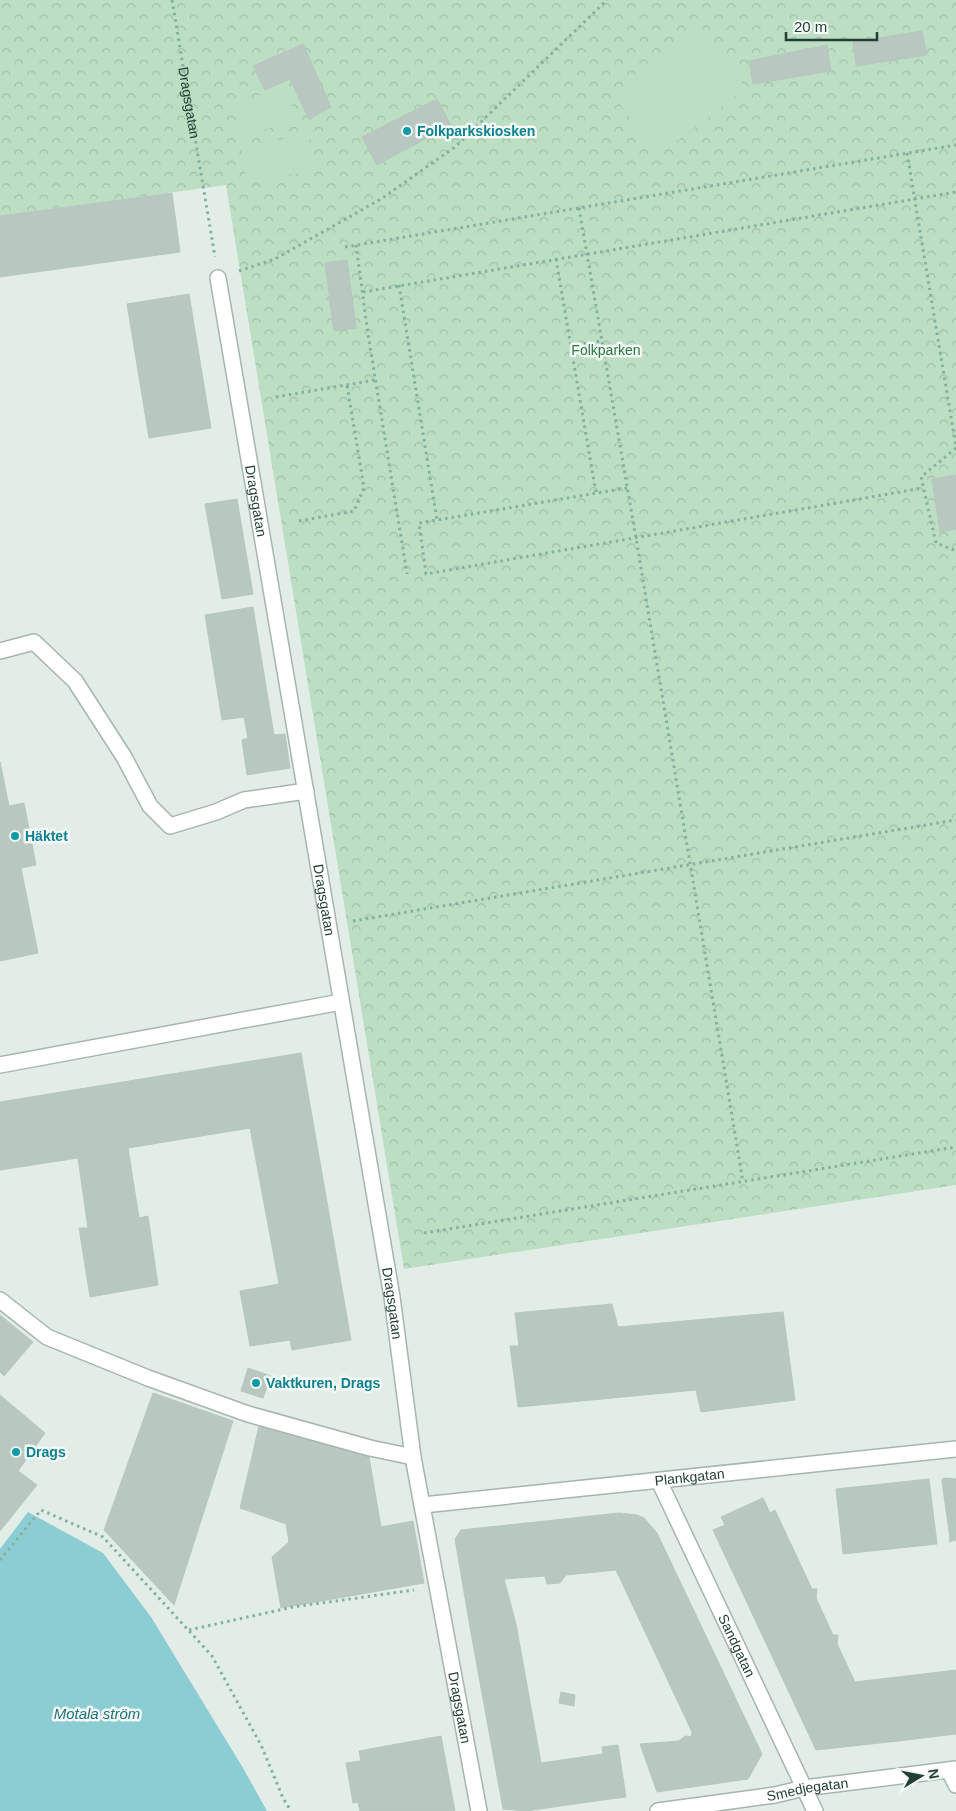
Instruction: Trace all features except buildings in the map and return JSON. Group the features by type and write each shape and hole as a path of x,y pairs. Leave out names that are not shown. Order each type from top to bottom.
{"street":[{"name":"Dragsgatan","path":"218,278 392,1297 413,1457 479,1811"},
{"path":"0,651 34,642 75,681 124,757 150,806 170,826 216,812 244,800 306,791"},
{"path":"0,1065 341,1002"},
{"path":"0,1300 47,1337 148,1378 248,1414 370,1448 413,1457"},
{"name":"Plankgatan","path":"423,1505 956,1449"},
{"name":"Sandgatan","path":"659,1481 816,1811"},
{"path":"953,1769 956,1785"},
{"name":"Smedjegatan","path":"658,1811 775,1795 804,1788 953,1769"}],"path":[{"name":"Dragsgatan","path":"172,0 218,278"},
{"path":"218,278 275,259 381,199 456,147 607,0"},
{"path":"345,247 956,145"},
{"path":"907,153 956,448 921,477 936,543 956,551"},
{"path":"363,292 956,192"},
{"path":"579,208 743,1182"},
{"path":"356,245 375,380 407,574"},
{"path":"556,259 596,493"},
{"path":"399,286 437,520"},
{"path":"571,346 602,341"},
{"path":"276,397 375,380"},
{"path":"298,521 354,512 364,488 347,385"},
{"path":"627,488 419,523 426,574 923,488"},
{"path":"353,921 956,820"},
{"path":"424,1233 956,1148"},
{"path":"0,1560 41,1510 103,1537 212,1656 261,1744 283,1798 291,1811"},
{"path":"189,1630 292,1608 437,1586"}],"green space":[{"name":"Folkparken","path":"0,0 956,0 956,1185 404,1269 226,185 0,216"},
{"path":"702,28 746,88 658,156 614,96"},
{"path":"285,87 297,119 242,137 231,105"},
{"path":"308,134 315,170 247,184 241,147"}],"water":[{"name":"Motala ström","path":"28,1512 103,1553 151,1617 267,1811 0,1811 0,1549"}],"place":[{"name":"Folkparkskiosken","path":"407,131"},
{"name":"Häktet","path":"15,836"},
{"name":"Vaktkuren, Drags","path":"256,1383"},
{"name":"Drags","path":"16,1452"}]}
